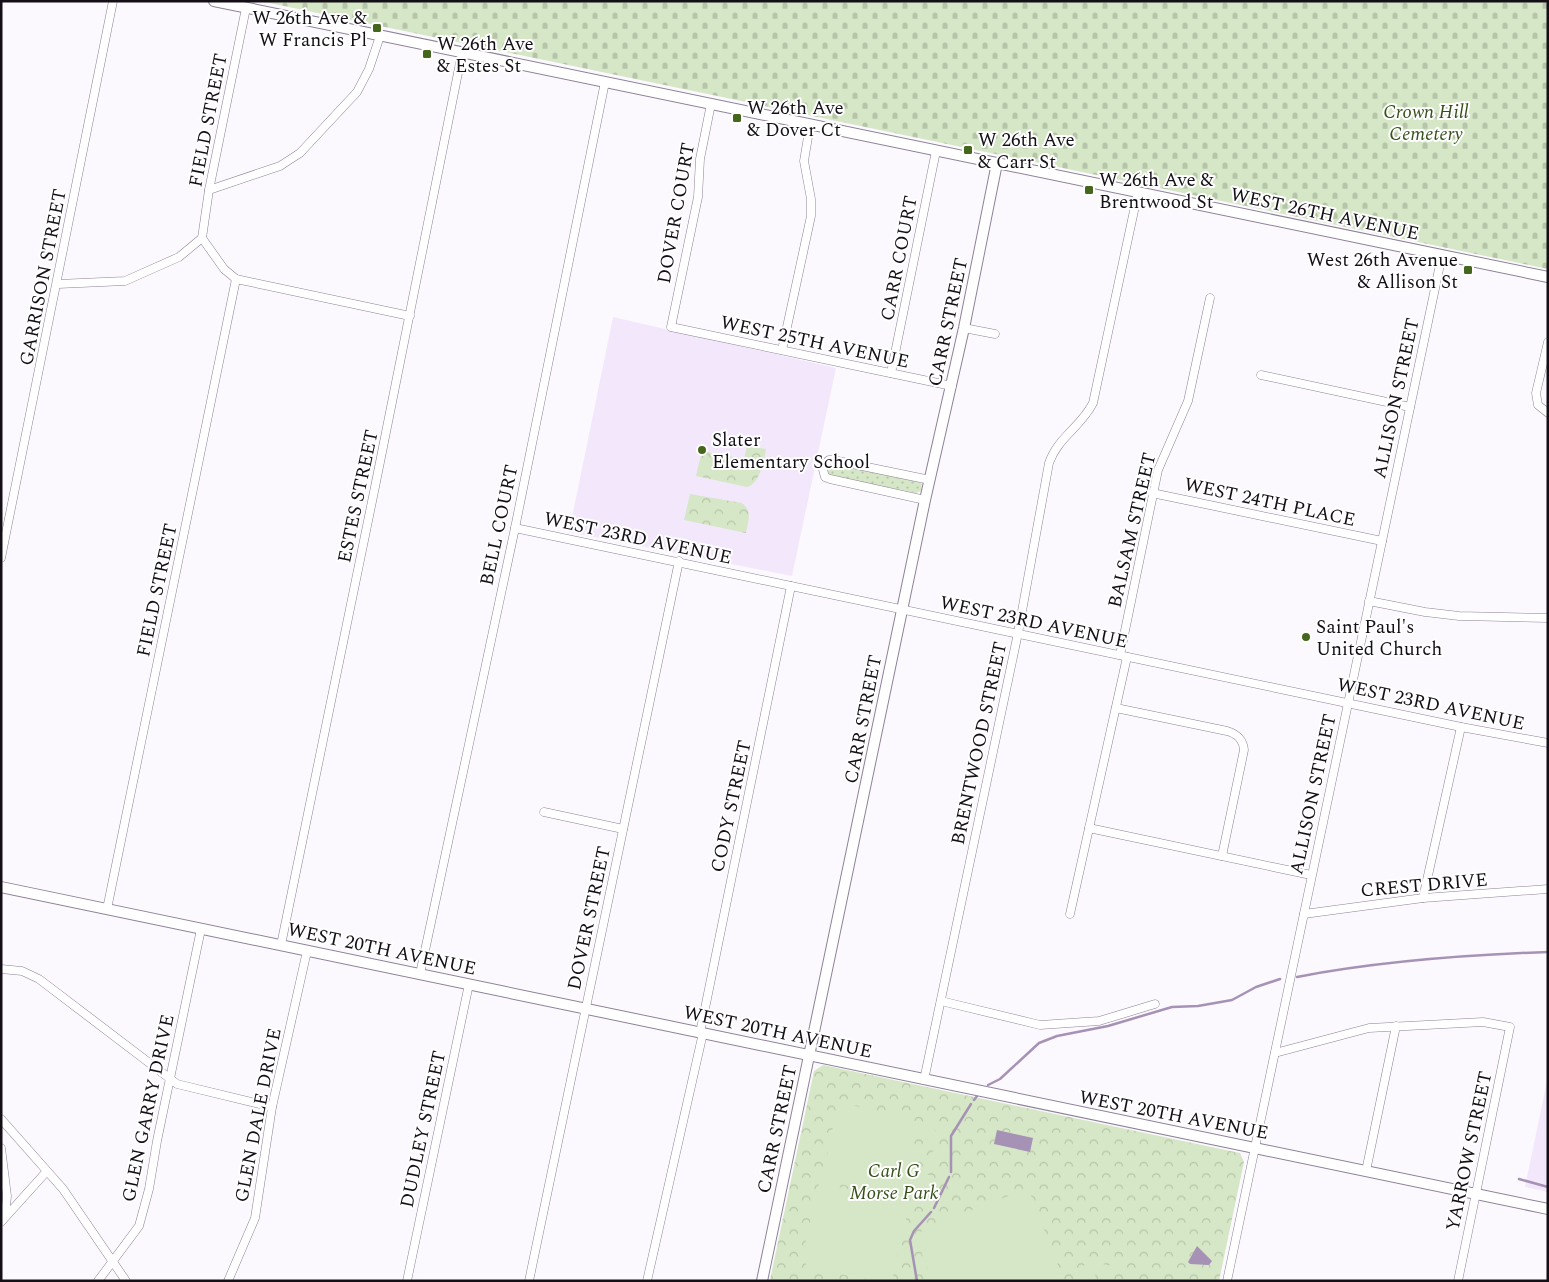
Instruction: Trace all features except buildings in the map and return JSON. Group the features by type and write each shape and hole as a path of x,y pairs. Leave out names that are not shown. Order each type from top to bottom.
{"street":[{"name":"GARRISON STREET","path":"1,558 58,284 113,1"},
{"name":"WEST 26TH AVENUE","path":"214,1 1548,277"},
{"name":"FIELD STREET","path":"202,238 209,190 246,8"},
{"path":"209,190 280,166 300,153 357,92 369,69 380,36"},
{"name":"ESTES STREET","path":"281,945 462,53"},
{"name":"BELL COURT","path":"420,974 515,528 605,82"},
{"name":"DOVER COURT","path":"671,327 698,197 700,160 711,104"},
{"path":"782,350 810,216 811,199 804,161 810,125"},
{"name":"CARR COURT","path":"891,373 936,151"},
{"name":"CARR STREET","path":"762,1281 925,500 952,386 997,163"},
{"name":"BRENTWOOD STREET","path":"924,1080 1018,633 1049,463 1056,446 1082,420 1093,403 1138,192"},
{"path":"58,284 125,281 179,257 202,238 224,269 236,279 410,316"},
{"name":"ALLISON STREET","path":"1227,1281 1442,255"},
{"name":"FIELD STREET","path":"107,909 236,279"},
{"name":"BALSAM STREET","path":"1070,914 1116,708 1152,493 1162,456 1188,400 1210,298"},
{"name":"WEST 25TH AVENUE","path":"671,327 952,386"},
{"path":"964,328 995,334"},
{"path":"1548,342 1536,393 1538,405 1548,413"},
{"path":"1261,375 1410,407"},
{"path":"925,500 830,479 825,476 822,466 828,460 833,460 930,480"},
{"name":"WEST 24TH PLACE","path":"1152,493 1382,541"},
{"name":"WEST 23RD AVENUE","path":"515,528 1461,727 1548,742"},
{"name":"DOVER STREET","path":"529,1281 679,562"},
{"name":"CODY STREET","path":"647,1281 702,1033 791,586"},
{"path":"1369,601 1450,615 1547,618"},
{"path":"1116,708 1234,733 1243,742 1244,750 1222,856"},
{"path":"1423,898 1461,727"},
{"path":"544,812 623,829"},
{"path":"1089,828 1311,875"},
{"name":"WEST 20TH AVENUE","path":"1,886 1548,1209"},
{"name":"CREST DRIVE","path":"1304,914 1423,898 1548,889"},
{"name":"GLEN GARRY DRIVE","path":"98,1281 114,1262 138,1226 149,1188 201,929"},
{"name":"GLEN DALE DRIVE","path":"228,1281 255,1218 272,1107 307,951"},
{"path":"1,969 22,971 39,979 171,1080 194,1089 272,1107"},
{"name":"DUDLEY STREET","path":"407,1281 469,984"},
{"path":"941,1001 1040,1025 1099,1020 1155,1004"},
{"name":"YARROW STREET","path":"1396,1026 1483,1022 1510,1027 1458,1281"},
{"path":"1275,1053 1369,1028 1396,1026 1366,1171"},
{"path":"1,1119 63,1189 126,1281"},
{"path":"1,1148 8,1196 3,1219"},
{"path":"3,1219 47,1171"}],"shaded area":[{"name":"Slater Elementary School","path":"613,317 836,368 792,576 569,532"},
{"path":"1548,1076 1548,1192 1525,1187"},
{"path":"997,1130 1033,1138 1030,1152 994,1144"},
{"path":"1197,1246 1212,1261 1209,1265 1190,1264 1188,1262"}],"green space":[{"name":"Crown Hill Cemetery","path":"260,1 1548,1 1548,269"},
{"path":"747,446 766,449 761,471 751,485 747,487 696,476 702,451 744,459"},
{"path":"830,463 917,481 922,484 921,491 916,493 832,476 827,474 826,468"},
{"path":"690,494 742,503 749,513 746,533 684,520"},
{"name":"Carl G Morse Park","path":"823,1065 1240,1153 1244,1162 1219,1281 770,1280 814,1071"},
{"path":"843,1103 916,1121 908,1199 822,1180 837,1107"},
{"path":"928,1121 941,1139 932,1146 918,1128"},
{"path":"938,1148 945,1159 928,1170 921,1160"},
{"path":"918,1172 933,1176 927,1203 911,1199"},
{"path":"819,1183 910,1202 892,1281 877,1281 808,1268 802,1258"},
{"path":"1022,1191 1030,1193 1064,1281 935,1281 921,1250 922,1229"},
{"path":"1085,1261 1098,1264 1094,1281 1081,1281"},
{"path":"1102,1264 1114,1266 1111,1281 1099,1281"}],"waterway":[{"path":"1297,977 1328,971 1422,960 1548,952"},
{"path":"988,1085 1000,1079 1039,1043 1057,1036 1108,1026 1172,1007 1198,1006 1232,1000 1256,987 1280,979"},
{"path":"974,1100 977,1096"},
{"path":"951,1172 951,1136 971,1104"},
{"path":"934,1208 949,1177"},
{"path":"1519,1179 1548,1187"},
{"path":"917,1281 910,1240 914,1231 931,1212"}],"place":[{"name":"W 26th Ave & W Francis Pl","path":"377,28"},
{"name":"W 26th Ave & Estes St","path":"427,54"},
{"name":"W 26th Ave & Dover Ct","path":"737,118"},
{"name":"W 26th Ave & Carr St","path":"968,150"},
{"name":"W 26th Ave & Brentwood St","path":"1089,190"},
{"name":"West 26th Avenue & Allison St","path":"1468,270"},
{"name":"Slater Elementary School","path":"702,450"},
{"name":"Saint Paul's United Church","path":"1306,637"}]}
